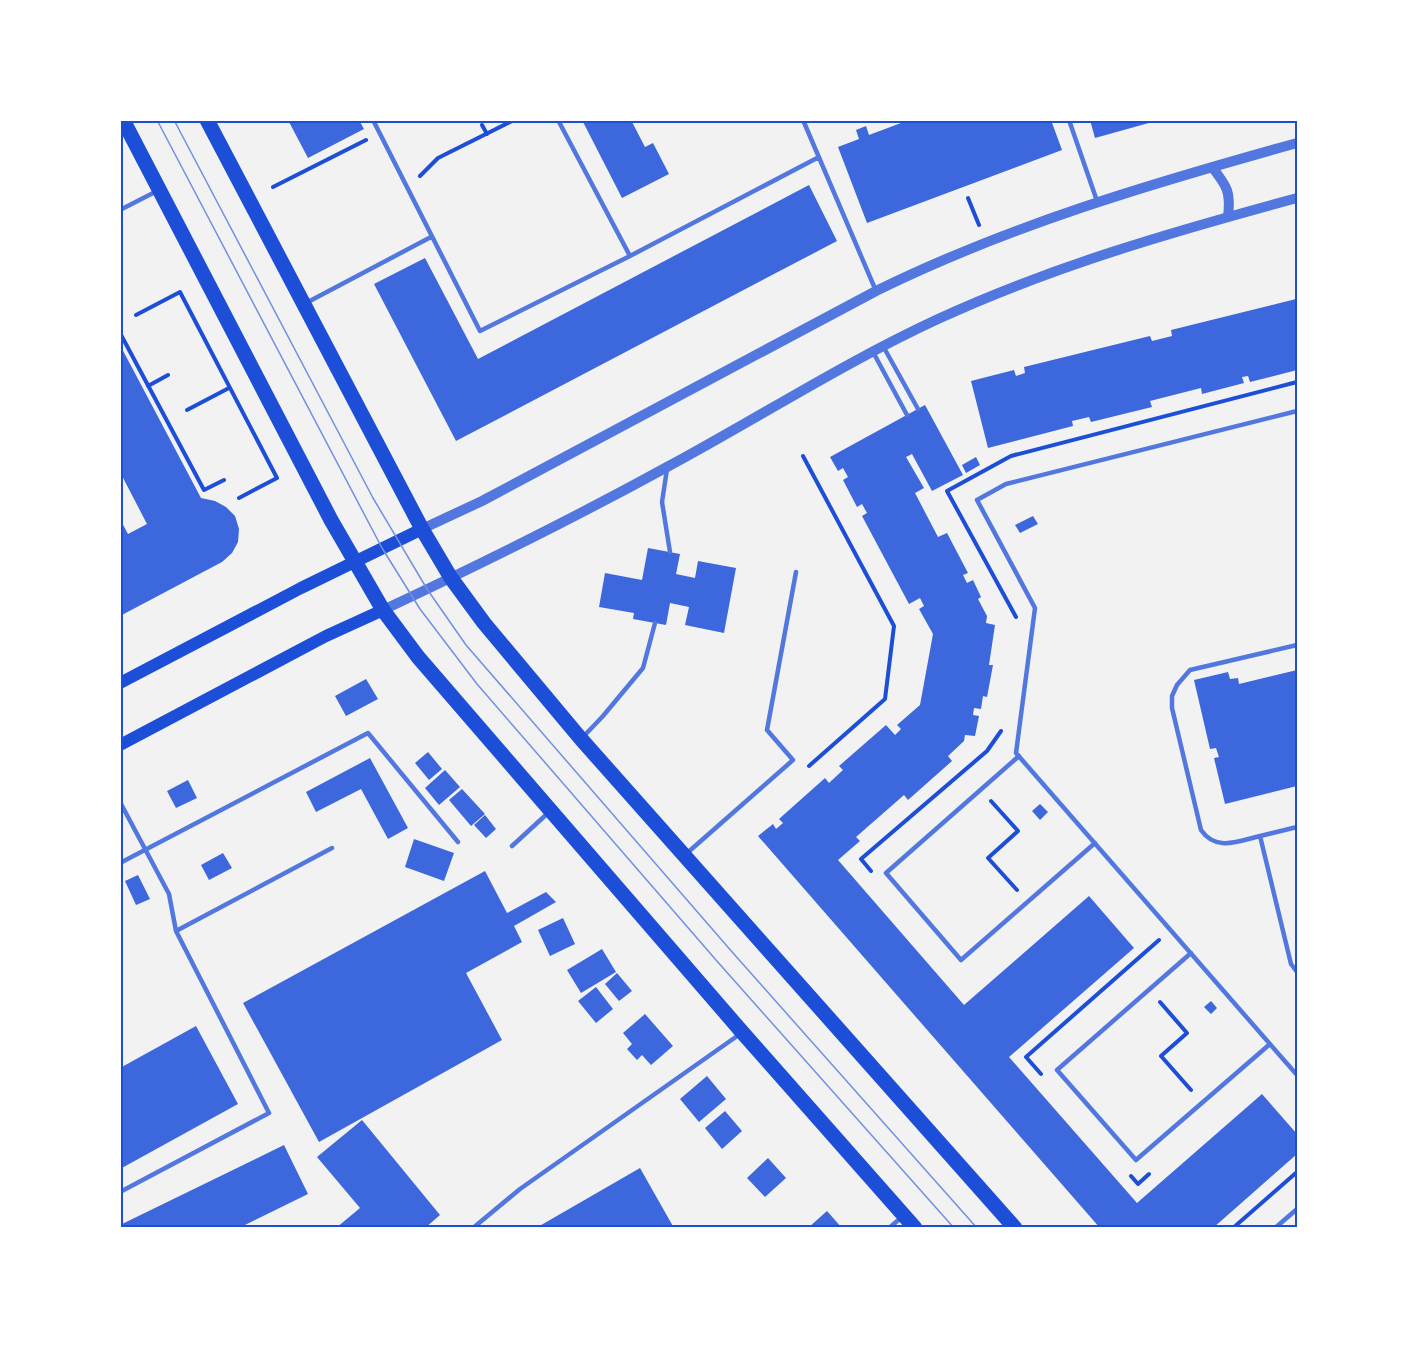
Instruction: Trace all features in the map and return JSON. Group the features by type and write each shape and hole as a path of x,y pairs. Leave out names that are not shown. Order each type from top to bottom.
{"main road":[{"path":"123,120 355,562 383,610 418,657 742,1032 915,1228"},
{"path":"207,120 422,529 451,578 484,623 581,739 1016,1228"},
{"path":"120,683 300,588 422,529"},
{"path":"120,745 326,636 383,610"}],"street":[{"path":"422,529 492,496 876,291 920,270 1097,201 1297,143"},
{"path":"1212,167 1226,184 1230,198 1228,217"},
{"path":"383,610 510,550 668,467 873,352 940,318 1024,283 1114,250 1297,198"}],"lane":[{"path":"373,120 480,331 819,157"},
{"path":"558,120 630,256"},
{"path":"803,120 876,291"},
{"path":"1069,120 1097,201"},
{"path":"120,210 159,189"},
{"path":"304,304 431,237"},
{"path":"884,346 918,409"},
{"path":"873,352 908,415"},
{"path":"1297,411 1006,484 977,500 1035,608 1016,753 1297,1075"},
{"path":"668,467 662,502 670,552"},
{"path":"684,855 793,760 767,730 796,572"},
{"path":"581,739 643,668 655,623"},
{"path":"1297,645 1190,670 1177,685 1172,696 1172,708 1202,830 1206,837 1221,844 1297,827"},
{"path":"120,863 368,733 458,842"},
{"path":"1019,756 885,873 961,960 1095,843"},
{"path":"120,802 169,894 176,931 269,1113 120,1192"},
{"path":"512,846 551,810"},
{"path":"1260,836 1291,964 1297,972"},
{"path":"176,931 333,848"},
{"path":"1191,953 1057,1070 1136,1160 1270,1044"},
{"path":"473,1228 520,1189 742,1032"},
{"path":"1275,1228 1297,1209"},
{"path":"889,1228 904,1215"}],"path":[{"path":"408,190 438,158 514,120"},
{"path":"482,125 487,134"},
{"path":"273,187 379,133"},
{"path":"968,198 986,243"},
{"path":"136,315 180,292 277,478 239,498"},
{"path":"120,333 204,490 224,480"},
{"path":"148,386 168,375"},
{"path":"187,410 230,388"},
{"path":"803,456 894,626 885,699 805,769"},
{"path":"964,771 1018,831 988,858 1028,902"},
{"path":"1048,1082 1026,1057 1170,930"},
{"path":"1149,990 1187,1033 1161,1056 1202,1103"},
{"path":"1130,1175 1138,1184 1156,1168"},
{"path":"1233,1228 1297,1172"}],"building":[{"path":"288,120 359,120 364,129 308,158"},
{"path":"582,120 631,120 645,147 653,143 669,174 622,198"},
{"path":"909,120 1051,120 1062,150 867,223 838,147 859,139 856,130 866,126 869,135"},
{"path":"1090,120 1156,120 1156,121 1095,138"},
{"path":"809,185 837,241 456,441 374,284 425,258 478,359"},
{"path":"1296,299 1297,370 1250,382 1248,376 1242,377 1244,383 1202,394 1201,388 1150,401 1152,407 1091,422 1089,417 1072,421 1073,426 988,448 971,381 1014,370 1016,376 1025,373 1024,367 1150,336 1152,341 1172,336 1171,330"},
{"path":"120,345 201,498 215,501 226,507 235,516 239,529 238,542 232,553 222,562 120,616 120,519 128,534 147,524 120,472"},
{"path":"925,405 963,475 932,491 912,454 906,457 924,488 915,493 938,537 947,533 968,573 963,575 967,583 973,580 981,597 978,599 987,616 986,623 995,625 989,665 993,665 987,697 983,696 981,709 974,708 973,715 979,716 975,736 965,735 964,741 948,756 952,761 908,800 904,795 856,837 860,841 838,860 964,1005 1089,896 1134,948 1009,1057 1137,1203 1262,1094 1297,1134 1297,1154 1213,1228 1100,1228 758,836 773,824 776,829 783,823 779,819 825,778 829,783 843,770 839,766 886,725 895,735 901,729 897,725 920,705 933,634 919,609 924,606 920,598 909,604 862,516 867,513 862,504 857,507 843,480 848,477 843,468 838,471 830,457"},
{"path":"976,457 980,465 966,473 962,465"},
{"path":"1033,516 1038,524 1020,533 1015,525"},
{"path":"648,548 680,554 676,574 695,578 698,561 736,568 724,633 685,625 689,607 670,603 666,625 633,619 634,613 599,607 605,573 642,580"},
{"path":"1297,670 1297,786 1225,804 1214,758 1219,757 1216,748 1210,749 1194,680 1228,672 1230,679 1238,678 1239,684"},
{"path":"366,679 378,699 346,716 335,696"},
{"path":"428,752 442,769 429,780 415,763"},
{"path":"370,758 408,828 388,839 361,789 316,812 306,792"},
{"path":"445,770 460,787 439,805 425,788"},
{"path":"188,780 197,798 176,808 167,791"},
{"path":"462,789 485,814 471,826 449,800"},
{"path":"1040,804 1048,812 1040,820 1032,811"},
{"path":"485,815 496,829 486,838 474,825"},
{"path":"414,839 454,853 444,881 405,867"},
{"path":"223,853 232,868 209,880 201,865"},
{"path":"485,871 507,913 546,892 556,902 514,926 522,942 466,973 502,1040 319,1142 243,1003"},
{"path":"138,875 150,899 136,905 125,881"},
{"path":"563,918 575,944 550,956 538,930"},
{"path":"602,949 616,972 581,993 567,970"},
{"path":"617,973 632,991 619,1001 605,984"},
{"path":"596,987 613,1009 596,1023 578,1001"},
{"path":"1211,1001 1217,1008 1211,1014 1204,1007"},
{"path":"645,1014 673,1046 651,1065 642,1055 637,1060 627,1049 632,1044 623,1033"},
{"path":"196,1026 238,1104 120,1169 120,1068"},
{"path":"707,1076 726,1099 699,1122 680,1099"},
{"path":"725,1111 742,1131 722,1149 705,1128"},
{"path":"362,1120 440,1215 425,1228 336,1228 360,1208 317,1157"},
{"path":"284,1145 308,1194 239,1228 120,1228 120,1225"},
{"path":"768,1158 786,1178 765,1197 747,1178"},
{"path":"640,1168 674,1228 536,1228"},
{"path":"827,1211 842,1228 808,1228"}],"tram line":[{"path":"157,120 382,548 420,609 477,684 716,960 954,1228"},
{"path":"174,120 373,498 427,589 466,645 733,953 977,1228"}]}
